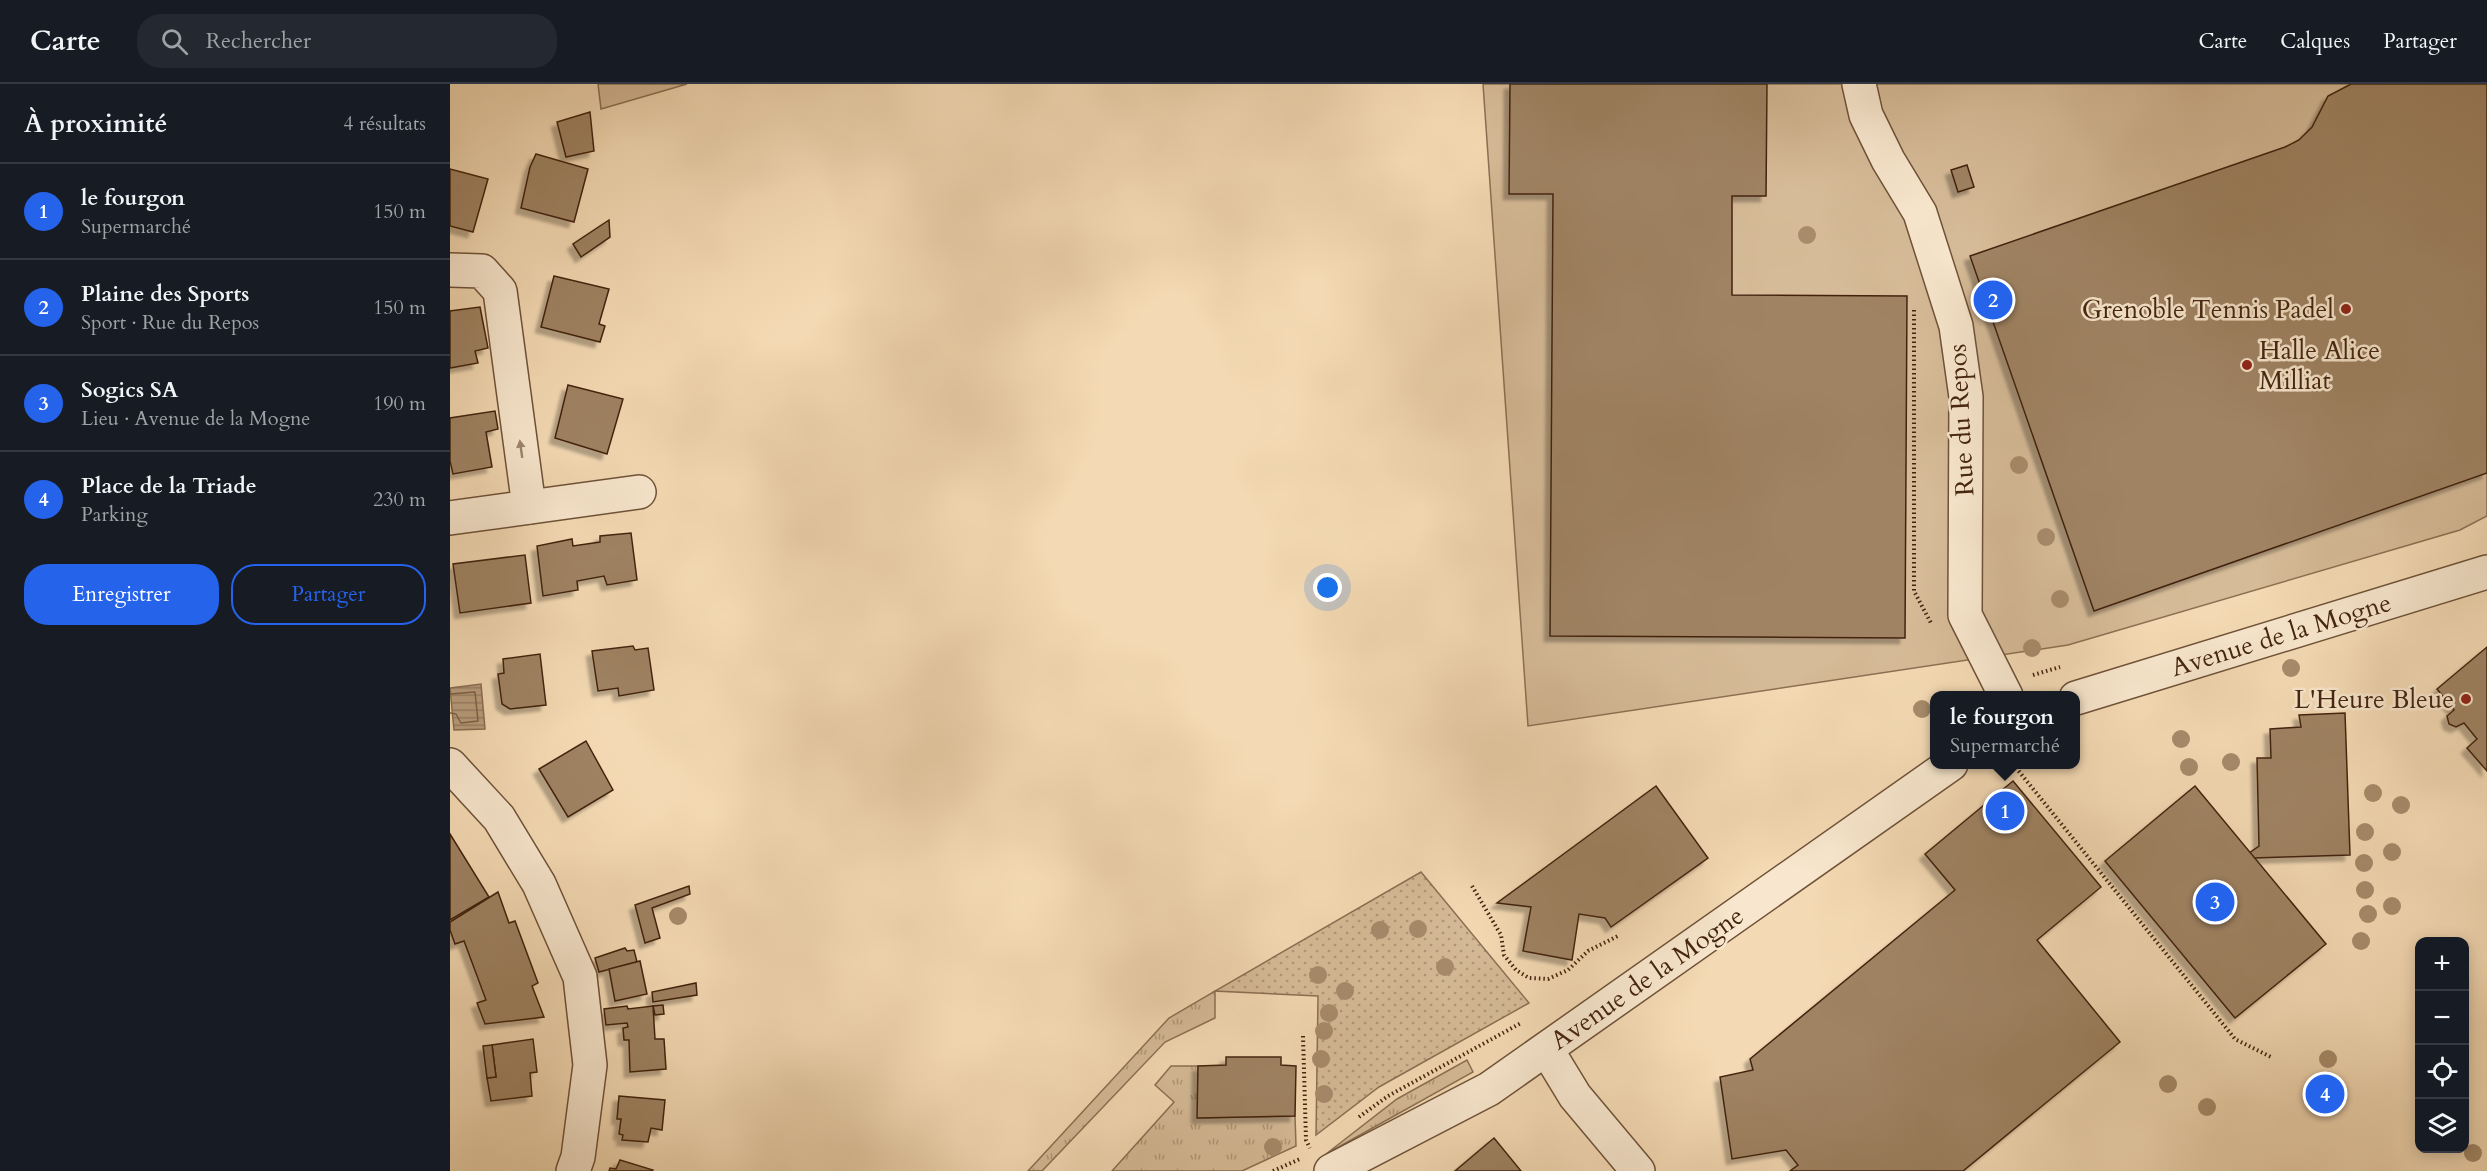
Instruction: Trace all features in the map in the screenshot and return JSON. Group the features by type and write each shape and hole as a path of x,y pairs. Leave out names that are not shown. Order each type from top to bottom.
{"street":[{"name":"Rue du Repos","path":"1859,84 1866,115 1888,160 1920,213 1956,326 1966,396 1965,615 2003,691"},
{"path":"450,270 482,271 500,291 529,507"},
{"path":"450,518 639,492"},
{"name":"Avenue de la Mogne","path":"2080,697 2487,572"},
{"path":"450,765 499,818 511,837 539,884 580,977 590,1065 578,1157 573,1171"},
{"name":"Avenue de la Mogne","path":"1316,1158 1489,1089 1945,769"},
{"path":"1547,1050 1575,1096 1638,1171"}],"path":[{"path":"1914,305 1914,591 1935,631"},
{"path":"2016,769 2235,1039 2273,1058"},
{"path":"1472,886 1501,935 1504,955 1516,970 1529,978 1548,979 1568,970 1588,951 1618,936"},
{"path":"1352,1122 1388,1096 1529,1018"},
{"path":"1276,1171 1316,1158 1306,1140 1303,1036"}],"green space":[{"path":"598,84 687,84 601,109"},
{"path":"1483,84 2487,84 2487,516 2460,530 2068,645 1528,726"},
{"path":"1421,872 1529,1003 1379,1087 1316,1135 1318,996 1215,991"},
{"path":"1215,991 1215,1018 1165,1042 1042,1171 1028,1171 1169,1018"},
{"path":"1467,1060 1473,1072 1326,1154 1397,1099"},
{"path":"1171,1066 1198,1066 1198,1118 1295,1116 1296,1146 1242,1171 1112,1171 1174,1102 1155,1085"}],"water":[{"path":"481,684 485,729 454,730 450,688"}],"building":[{"path":"1510,84 1767,84 1766,196 1732,196 1732,295 1907,296 1905,638 1550,636 1553,194 1509,194"},
{"name":"Halle Alice Milliat","path":"2351,84 2487,84 2487,473 2094,611 1970,256 2285,147 2299,140 2312,127 2328,96"},
{"path":"590,112 594,151 566,157 557,122"},
{"path":"536,154 588,169 574,222 521,208 530,167"},
{"path":"1967,165 1974,187 1958,192 1951,170"},
{"path":"450,169 488,179 473,232 450,226"},
{"path":"609,220 610,237 581,257 573,244"},
{"path":"554,276 609,289 599,324 605,326 600,342 541,327"},
{"path":"480,307 488,348 475,351 478,363 450,368 450,311"},
{"path":"568,385 623,399 607,454 555,438"},
{"path":"495,411 498,429 486,432 492,467 453,474 450,461 450,418"},
{"path":"631,533 637,580 607,585 604,576 577,581 578,590 543,596 537,546 572,539 573,546 600,542 600,536"},
{"path":"525,555 531,603 460,613 453,564"},
{"path":"633,646 635,650 648,648 654,690 619,696 618,688 598,691 592,651"},
{"name":"L'Heure Bleue","path":"2487,647 2487,771 2467,748 2477,739 2464,723 2456,727 2449,724 2447,716 2454,710 2437,689"},
{"path":"540,654 546,705 510,709 502,704 498,674 504,673 503,659"},
{"path":"2345,713 2350,855 2254,858 2249,853 2259,846 2257,758 2271,758 2270,729 2301,727 2299,715"},
{"path":"586,741 613,790 568,817 539,769"},
{"path":"2013,781 2101,887 2037,940 2120,1042 1963,1171 1790,1171 1798,1165 1786,1150 1732,1159 1720,1077 1753,1070 1750,1059 1955,890 1925,854"},
{"path":"1656,786 1708,858 1611,927 1605,918 1579,914 1572,960 1523,951 1531,907 1497,903"},
{"path":"2195,786 2326,944 2235,1018 2105,861"},
{"path":"450,834 489,897 450,920"},
{"path":"689,886 690,894 652,908 660,938 645,943 635,905"},
{"path":"498,892 509,923 515,921 538,983 532,986 544,1017 485,1024 477,1003 486,1000 464,941 455,944 450,922"},
{"path":"625,948 627,951 634,950 637,962 599,972 595,958"},
{"path":"640,961 647,994 615,1001 609,969"},
{"path":"696,983 697,995 653,1002 652,992"},
{"path":"663,1005 664,1014 655,1015 653,1006"},
{"path":"627,1006 628,1009 653,1006 655,1039 664,1039 666,1069 630,1072 629,1040 624,1040 623,1028 628,1027 627,1023 606,1025 604,1009"},
{"path":"533,1039 537,1072 530,1073 532,1096 491,1101 487,1078 496,1077 492,1045"},
{"path":"492,1045 496,1077 487,1078 483,1046"},
{"path":"1226,1057 1281,1057 1281,1065 1296,1066 1295,1116 1197,1118 1198,1066 1226,1065"},
{"path":"619,1096 665,1100 662,1130 651,1128 648,1142 622,1140 623,1135 619,1134 621,1119 617,1119"},
{"path":"1494,1138 1521,1171 1455,1171"},
{"path":"620,1160 653,1170 609,1171 610,1168 616,1169"}],"place":[{"name":"Plaine des Sports","path":"1993,300"},
{"name":"Grenoble Tennis Padel","path":"2346,309"},
{"name":"Halle Alice Milliat","path":"2247,365"},
{"name":"L'Heure Bleue","path":"2466,699"},
{"name":"le fourgon","path":"2005,811"},
{"name":"Sogics SA","path":"2215,902"},
{"name":"Place de la Triade","path":"2325,1094"}]}
